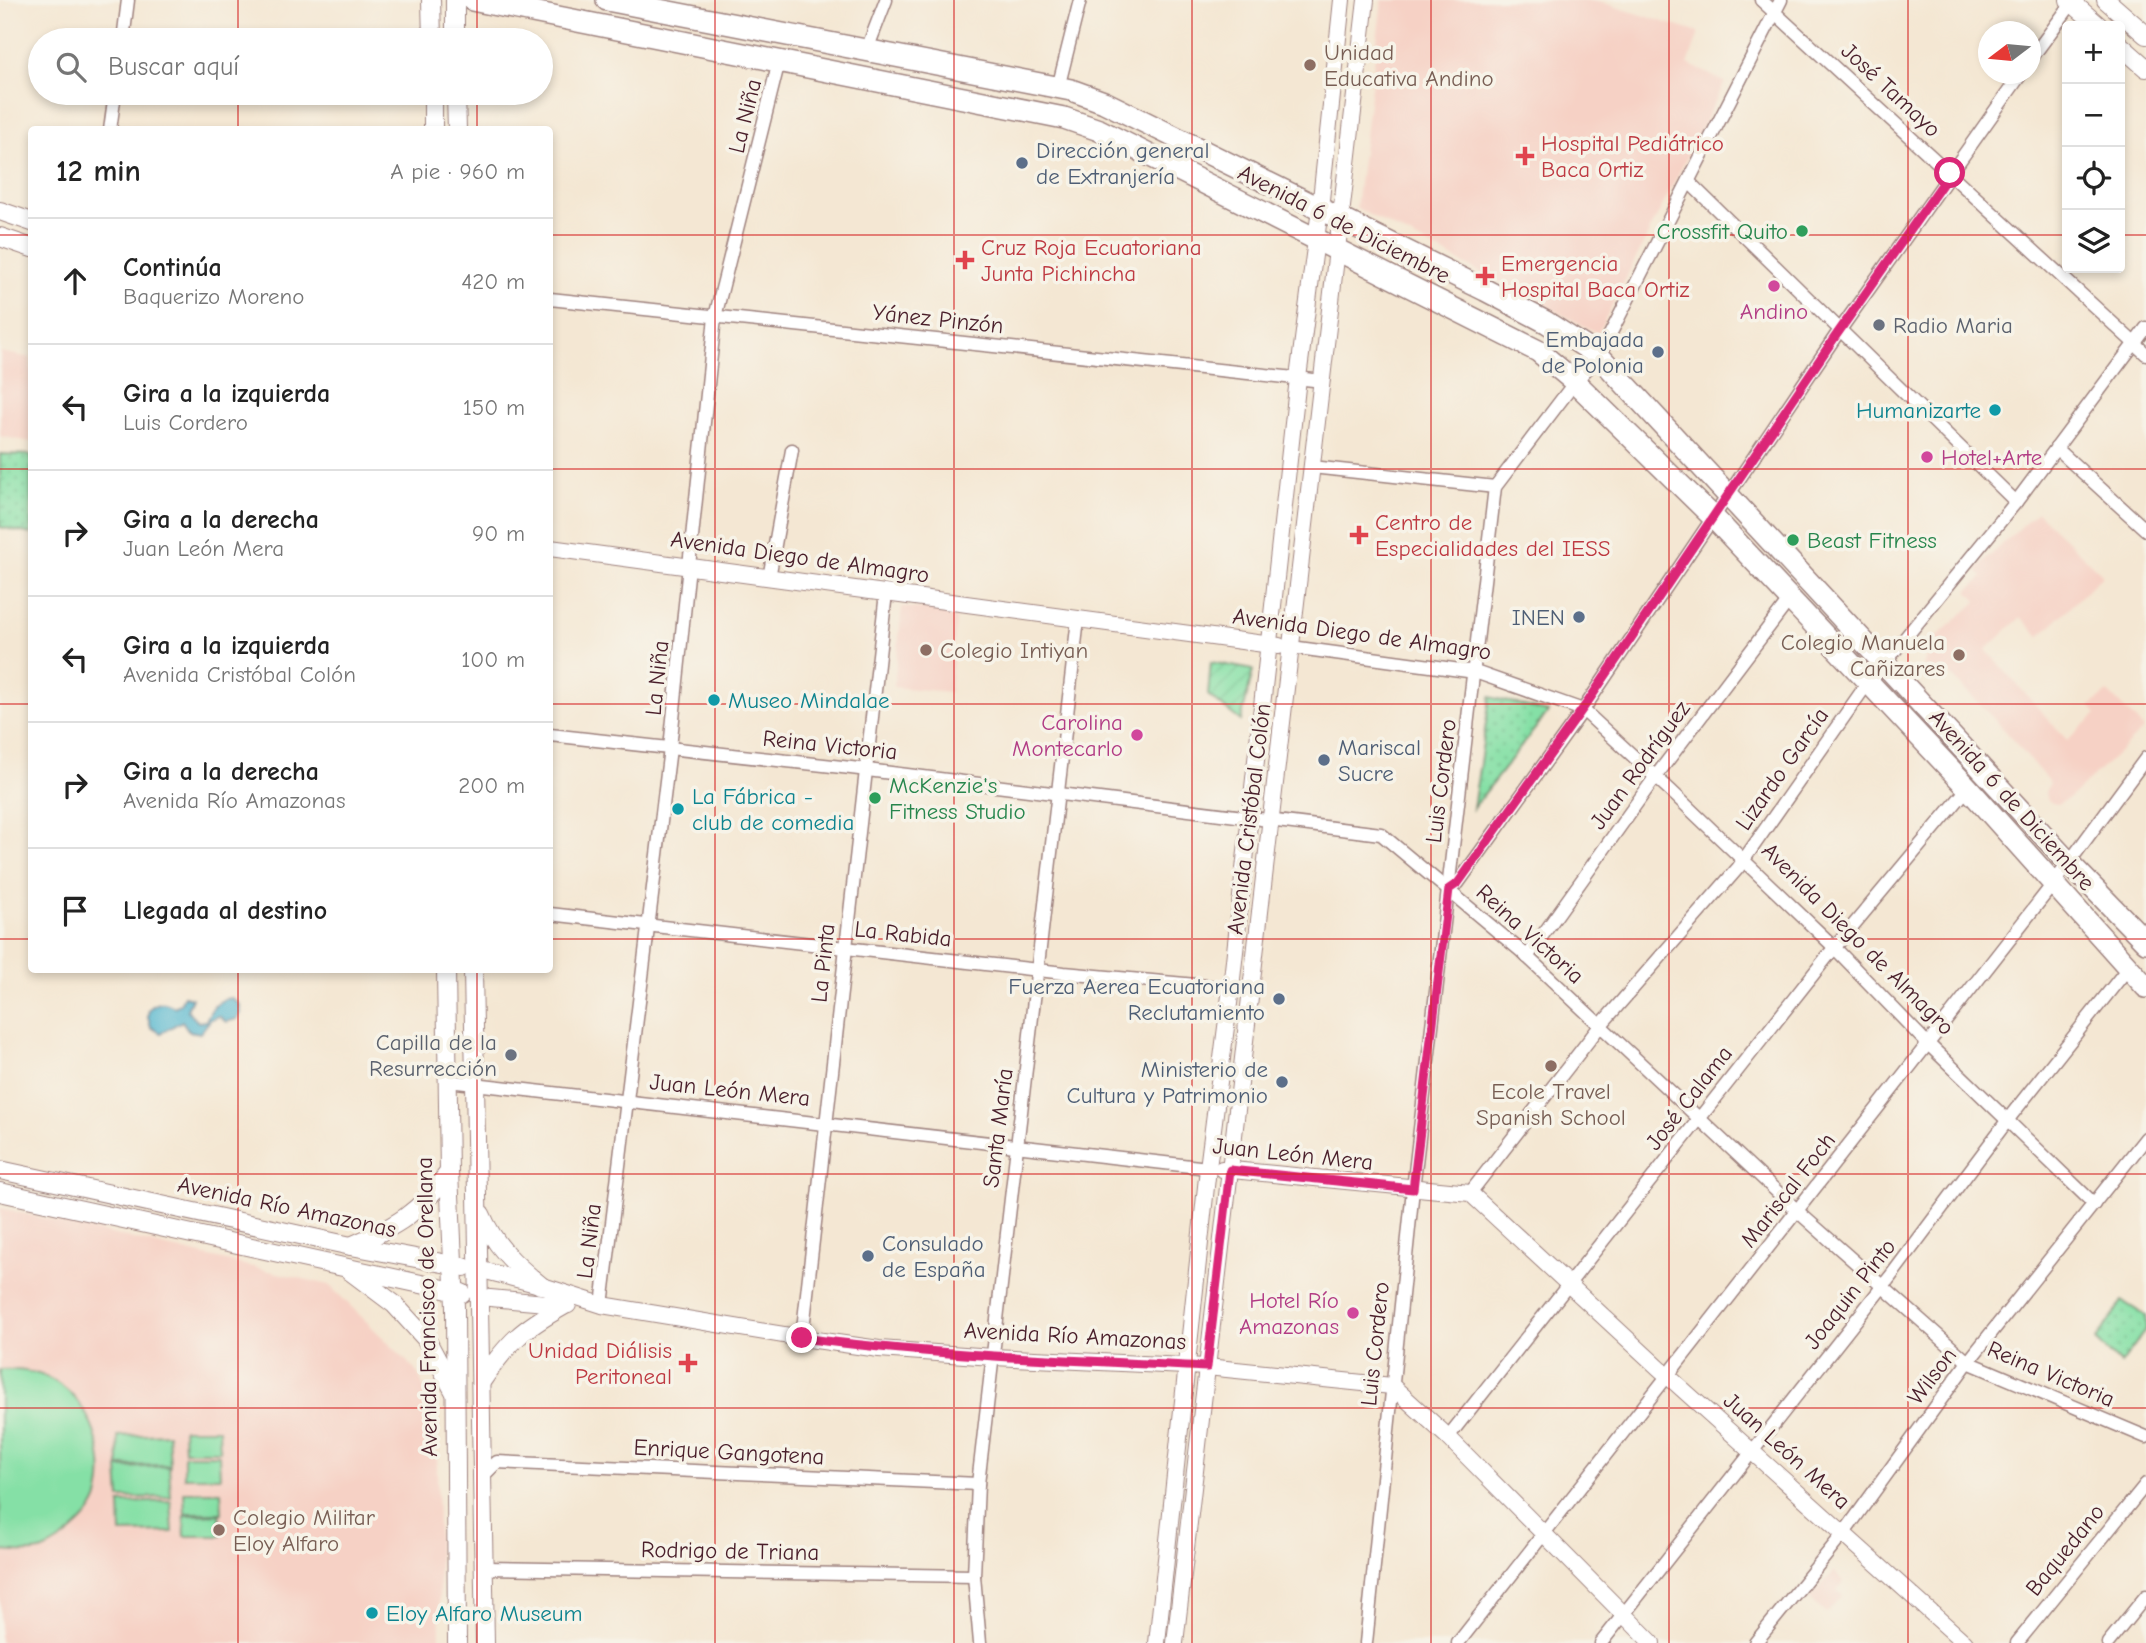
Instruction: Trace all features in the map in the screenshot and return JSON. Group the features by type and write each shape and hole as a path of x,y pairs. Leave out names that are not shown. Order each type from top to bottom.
{"main road":[{"path":"431,0 432,28"},
{"path":"454,0 455,28"},
{"name":"Avenida 6 de Diciembre","path":"472,0 1064,118 1099,130 1538,351 1575,383 1713,517 1968,788 2146,987"},
{"name":"Avenida 6 de Diciembre","path":"607,0 1058,88 1104,102 1514,306 1599,356 2068,863 2146,942"},
{"path":"2106,0 2146,35"},
{"path":"2070,1 2093,21"},
{"path":"2125,49 2146,68"},
{"path":"433,105 433,126"},
{"path":"456,105 457,126"},
{"path":"0,211 28,221"},
{"path":"0,237 28,247"},
{"name":"Avenida Francisco de Orellana","path":"446,973 457,1643"},
{"path":"473,973 485,1643"},
{"name":"Avenida Río Amazonas","path":"0,1170 351,1246 478,1269"},
{"path":"351,1246 410,1216 432,1196 449,1172"},
{"name":"Avenida Río Amazonas","path":"0,1192 479,1297"},
{"path":"477,1201 495,1243 509,1259 540,1285"},
{"path":"345,1266 394,1304 426,1339 454,1392"},
{"path":"481,1382 502,1351 519,1334 565,1305"},
{"path":"455,1475 482,1476"}],"street":[{"path":"124,28 128,0"},
{"path":"866,52 886,0"},
{"path":"1058,88 1080,0"},
{"name":"Avenida Cristóbal Colón","path":"1157,1643 1208,1168 1231,988 1298,377 1317,240 1342,0"},
{"name":"Avenida Cristóbal Colón","path":"1175,1643 1366,0"},
{"name":"José Tamayo","path":"1761,0 1778,6 1950,173 2146,354"},
{"path":"2041,45 2070,1"},
{"path":"1312,467 1495,487 1599,356 1778,6"},
{"name":"La Niña","path":"602,1305 670,748 715,317 779,61"},
{"path":"1449,889 1458,883 1583,710 1840,329 2014,84"},
{"path":"111,126 114,105"},
{"path":"1689,182 2016,502"},
{"name":"Yánez Pinzón","path":"553,299 1323,381"},
{"name":"Lizardo García","path":"1470,1193 1600,1026 1744,860 1868,683 2016,502 2146,328"},
{"path":"2056,448 2146,530"},
{"path":"769,578 792,450"},
{"name":"Luis Cordero","path":"1366,1643 1413,1189 1495,487"},
{"name":"Avenida Diego de Almagro","path":"553,548 1475,672 1583,710 1744,860 1835,948 1927,1043 2094,1204"},
{"name":"La Pinta","path":"802,1338 886,593"},
{"name":"Juan Rodríguez","path":"1527,957 1656,776 1790,599"},
{"name":"Santa María","path":"980,1643 974,1576 978,1484 1078,619"},
{"name":"Reina Victoria","path":"553,735 866,770 1381,834 1527,957 1798,1211 1968,1362 2146,1437"},
{"name":"Mariscal Foch","path":"1458,1643 2053,884 2146,758"},
{"name":"José Calama","path":"1448,1437 1835,948 1968,788"},
{"name":"La Rabida","path":"553,914 1037,970 1251,990"},
{"name":"Joaquin Pinto","path":"1601,1643 1882,1287 2127,968"},
{"name":"Juan León Mera","path":"448,1081 1208,1168 1470,1193 1668,1376 1965,1643"},
{"name":"Wilson","path":"1755,1643 1844,1533 1968,1362 2146,1138"},
{"name":"Avenida Río Amazonas","path":"478,1269 602,1305 879,1349 1207,1367 1392,1386"},
{"name":"Avenida Río Amazonas","path":"479,1297 565,1305 602,1305"},
{"path":"1392,1386 1448,1437 1651,1643"},
{"name":"Enrique Gangotena","path":"482,1476 497,1462 978,1484"},
{"name":"Baquedano","path":"2017,1643 2146,1484"},
{"name":"Rodrigo de Triana","path":"485,1568 974,1576"},
{"path":"2108,1643 2146,1596"}],"shaded area":[{"name":"Hospital Pediátrico Baca Ortiz","path":"1382,0 1594,0 1699,33 1688,64 1725,82 1598,333 1356,208"},
{"path":"0,352 28,357 28,441 0,436"},
{"name":"Colegio Manuela Cañizares","path":"2037,512 2103,575 2039,637 2021,617 1986,650 2067,740 2097,714 2090,706 2108,692 2144,729 2070,798 2057,804 2049,802 2046,797 2045,792 2050,783 1996,721 1944,668 1932,673 1923,664 1930,651 1925,647 1977,601 1968,591 1983,577 1976,569"},
{"name":"Colegio Intiyan","path":"902,607 957,612 950,692 894,687"},
{"name":"Colegio Militar Eloy Alfaro","path":"0,1208 329,1285 416,1370 436,1416 440,1643 0,1643"},
{"path":"1835,1571 1843,1582 1837,1590 1843,1596 1826,1614 1809,1598"}],"green space":[{"path":"0,454 28,455 28,533 0,527"},
{"path":"1211,662 1253,670 1241,721 1208,695"},
{"path":"1490,697 1548,712 1473,808"},
{"path":"2122,1301 2146,1316 2146,1329 2121,1364 2096,1341"},
{"path":"0,1370 37,1374 51,1379 69,1392 88,1417 99,1447 101,1479 99,1494 91,1511 69,1534 51,1546 28,1553 0,1551"},
{"path":"183,1429 219,1429 220,1451 184,1451"},
{"path":"168,1434 170,1465 119,1466 118,1436"},
{"path":"184,1455 219,1455 220,1477 184,1477"},
{"path":"169,1466 171,1497 120,1498 118,1468"},
{"path":"184,1492 221,1492 222,1513 185,1513"},
{"path":"171,1501 173,1532 121,1533 120,1503"},
{"path":"220,1514 221,1536 185,1536 184,1515"}],"water":[{"path":"184,996 192,998 187,1010 198,1022 206,1021 216,1005 227,999 232,998 240,1005 241,1013 237,1019 226,1022 219,1016 211,1019 200,1033 189,1031 182,1021 161,1033 151,1027 149,1009 161,1003 174,1007 180,1004"}],"place":[{"name":"Unidad Educativa Andino","path":"1310,65"},
{"name":"Hospital Pediátrico Baca Ortiz","path":"1525,156"},
{"name":"Dirección general de Extranjería","path":"1022,163"},
{"name":"Crossfit Quito","path":"1802,231"},
{"name":"Cruz Roja Ecuatoriana Junta Pichincha","path":"965,260"},
{"name":"Emergencia Hospital Baca Ortiz","path":"1485,276"},
{"name":"Andino","path":"1774,286"},
{"name":"Radio Maria","path":"1879,325"},
{"name":"Embajada de Polonia","path":"1658,352"},
{"name":"Humanizarte","path":"1995,410"},
{"name":"Hotel+Arte","path":"1927,457"},
{"name":"Centro de Especialidades del IESS","path":"1359,535"},
{"name":"Beast Fitness","path":"1793,540"},
{"name":"INEN","path":"1579,617"},
{"name":"Colegio Intiyan","path":"926,650"},
{"name":"Colegio Manuela Cañizares","path":"1959,655"},
{"name":"Museo Mindalae","path":"714,700"},
{"name":"Carolina Montecarlo","path":"1137,735"},
{"name":"Mariscal Sucre","path":"1324,760"},
{"name":"McKenzie's Fitness Studio","path":"875,798"},
{"name":"La Fábrica - club de comedia","path":"678,809"},
{"name":"Fuerza Aerea Ecuatoriana Reclutamiento","path":"1279,999"},
{"name":"Capilla de la Resurrección","path":"511,1055"},
{"name":"Ecole Travel Spanish School","path":"1551,1066"},
{"name":"Ministerio de Cultura y Patrimonio","path":"1282,1082"},
{"name":"Consulado de España","path":"868,1256"},
{"name":"Hotel Río Amazonas","path":"1353,1313"},
{"name":"Unidad Diálisis Peritoneal","path":"688,1363"},
{"name":"Colegio Militar Eloy Alfaro","path":"219,1530"},
{"name":"Eloy Alfaro Museum","path":"372,1613"}],"route":[{"path":"802,1338 879,1349 1207,1367 1230,1170 1413,1189 1449,889 1458,883 1589,700 1835,337 1950,173"}]}
